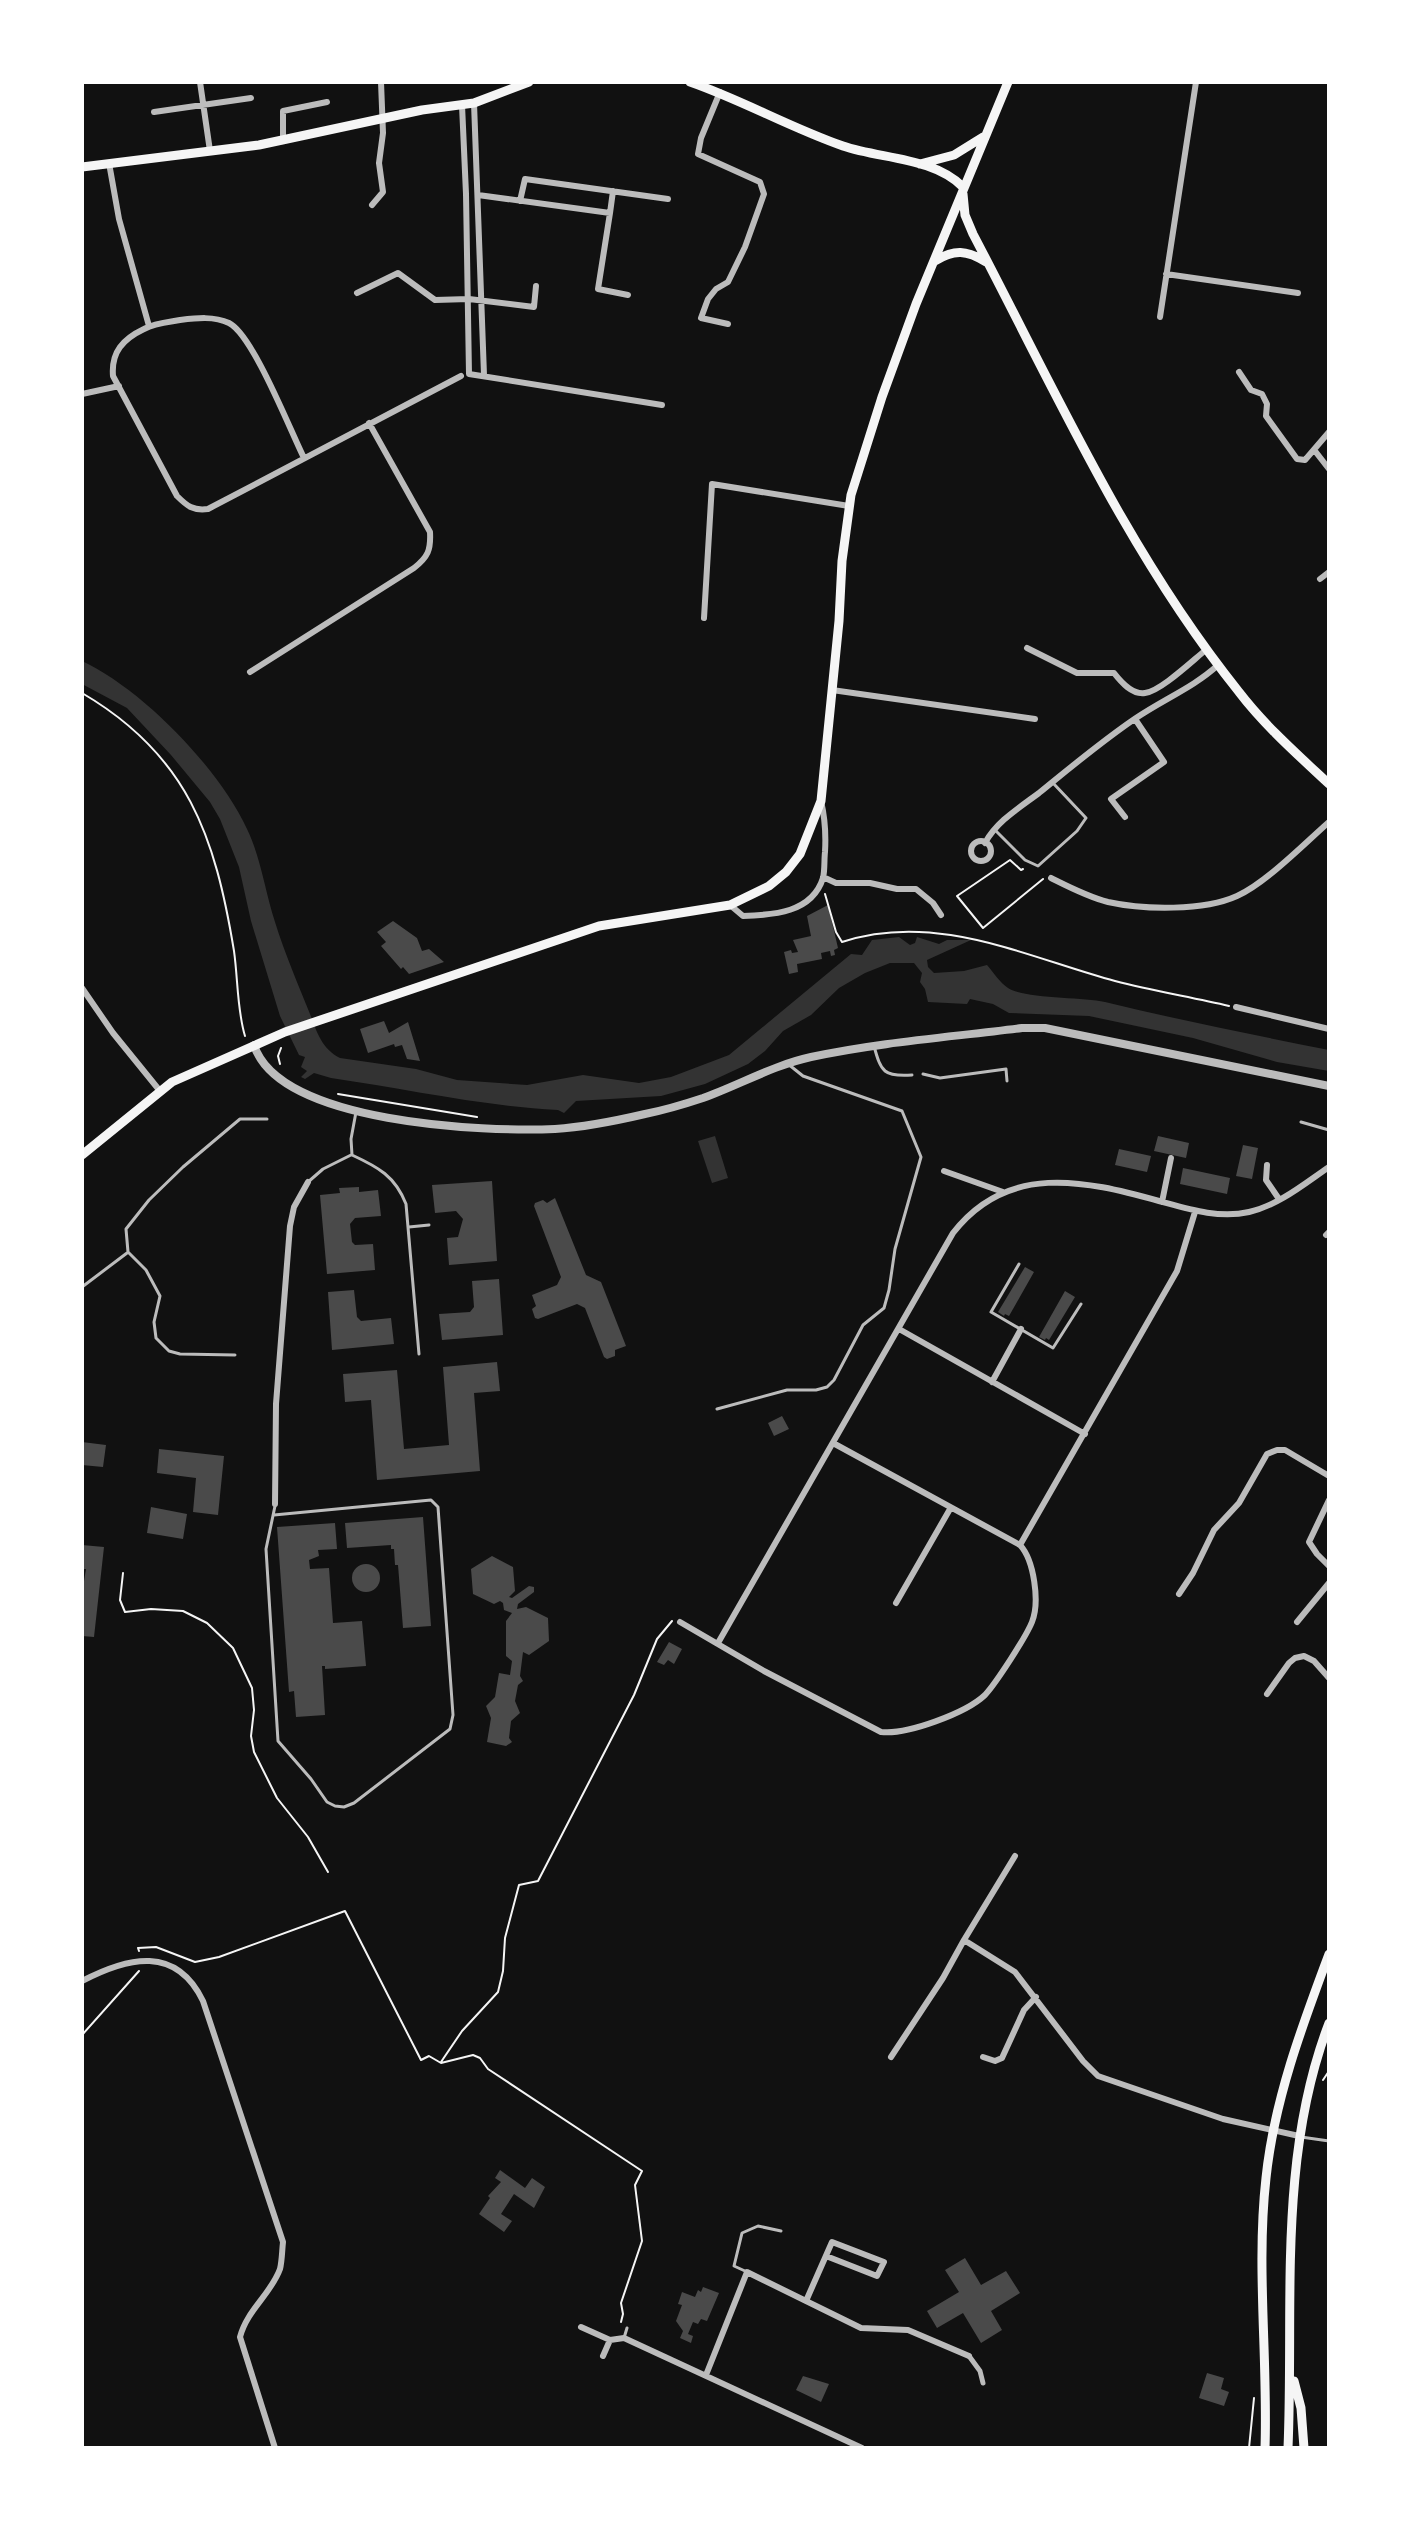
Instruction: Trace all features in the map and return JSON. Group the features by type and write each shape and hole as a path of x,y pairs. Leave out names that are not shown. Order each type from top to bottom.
{"main road":[{"path":"82,167 283,140 382,118 474,103 529,82"},
{"path":"690,82 842,145 920,164 949,175 963,187 965,215 1108,494 1168,591 1240,694 1329,784"},
{"path":"82,1155 160,1091 190,1072 285,1032 599,926 730,905 769,886 786,872 800,854 821,801 849,506 882,397 983,137 1008,82"},
{"path":"920,164 954,155 983,137"},
{"path":"935,261 955,251 967,252 989,264"},
{"path":"1265,2448 1263,2229 1266,2176 1298,2040 1329,1954"},
{"path":"1288,2448 1291,2236 1299,2136 1312,2075 1329,2023"},
{"path":"1291,2370 1301,2408 1304,2448"}],"street":[{"path":"200,82 210,151"},
{"path":"372,205 383,192 379,163 383,133 381,82"},
{"path":"1160,317 1196,82"},
{"path":"720,92 701,138 698,154 760,182 764,194 745,247 728,282 716,289 708,299 701,318 728,324"},
{"path":"154,112 251,98"},
{"path":"283,140 283,111 327,102"},
{"path":"474,103 484,375"},
{"path":"462,105 469,374 662,405"},
{"path":"109,163 119,219 149,326"},
{"path":"520,201 525,179 668,199"},
{"path":"613,191 598,289 628,295"},
{"path":"466,194 610,213"},
{"path":"357,293 398,273 435,300 469,299 534,307 536,286"},
{"path":"1166,274 1298,293"},
{"path":"304,458 251,347 238,329 228,323 211,318 149,326 130,336 114,355 113,376 177,496 187,507 198,510 208,509 461,376"},
{"path":"1239,372 1251,390 1262,394 1267,404 1266,416 1293,456 1305,460 1329,432"},
{"path":"82,394 119,386"},
{"path":"250,672 427,558 431,547 430,532 369,423"},
{"path":"1315,451 1329,469"},
{"path":"704,618 712,484 849,506"},
{"path":"1320,579 1329,572"},
{"path":"1027,648 1077,673 1114,673 1140,694 1158,687 1207,649"},
{"path":"985,843 993,828 1135,719 1176,692 1201,681 1218,665"},
{"path":"832,690 1035,719"},
{"path":"1125,817 1111,799 1164,762 1135,719"},
{"path":"730,905 743,916 790,911 811,898 823,877 825,817 821,801"},
{"path":"1051,878 1108,902 1142,907 1175,907 1223,901 1240,895 1258,882 1329,822"},
{"path":"823,877 836,883 870,883 897,889 916,889 933,903 941,915"},
{"path":"82,988 113,1033 160,1091"},
{"path":"1236,1007 1329,1029"},
{"path":"252,1046 263,1064 283,1083 329,1105 356,1112 463,1126 542,1129 586,1126 691,1102 788,1064 874,1046 1022,1028 1045,1028 1329,1086"},
{"path":"1162,1202 1171,1158"},
{"path":"1267,1165 1266,1180 1279,1199"},
{"path":"718,1643 953,1233 980,1204 1003,1192 1041,1182 1077,1183 1195,1212 1248,1212 1279,1199 1329,1167"},
{"path":"944,1171 1003,1192"},
{"path":"275,1504 276,1404 290,1226 294,1207 308,1182"},
{"path":"1020,1545 1177,1271 1195,1212"},
{"path":"899,1329 1085,1434"},
{"path":"992,1382 1021,1329"},
{"path":"676,1621 875,1730 897,1733 914,1728 964,1708 984,1696 1033,1620 1035,1596 1028,1554 1020,1545 833,1443"},
{"path":"1179,1594 1214,1530 1239,1503 1267,1454 1285,1450 1329,1476"},
{"path":"1329,1500 1309,1542 1329,1566"},
{"path":"896,1603 950,1509"},
{"path":"1297,1622 1329,1583"},
{"path":"1267,1694 1295,1658 1304,1656 1314,1661 1329,1678"},
{"path":"891,2057 943,1978 1015,1856"},
{"path":"964,1940 1015,1972 1098,2076 1223,2119 1299,2136"},
{"path":"82,1981 126,1964 155,1959 180,1970 196,1987 283,2242 281,2266 274,2281 243,2323 240,2337 275,2448"},
{"path":"983,2057 995,2061 1002,2058 1024,2010 1036,1997"},
{"path":"806,2301 832,2242 884,2262 877,2276 826,2256"},
{"path":"706,2375 747,2272 861,2328 908,2330 969,2356 980,2371 983,2383"},
{"path":"581,2327 610,2340 624,2338 862,2448"},
{"path":"603,2356 610,2340"}],"lane":[{"path":"993,828 1025,860 1038,866 1077,831 1086,818 1053,782"},
{"path":"874,1046 881,1069 888,1075 912,1075"},
{"path":"717,1409 787,1390 827,1387 863,1325 884,1308 898,1240 921,1157 906,1124 906,1116 891,1105 803,1076 788,1064"},
{"path":"923,1074 940,1078 1006,1069 1007,1081"},
{"path":"352,1155 351,1139 356,1112"},
{"path":"235,1355 180,1354 169,1351 156,1338 154,1322 160,1296 146,1270 128,1252 126,1229 149,1200 183,1167 240,1119 267,1119"},
{"path":"1301,1122 1329,1130"},
{"path":"308,1182 323,1169 352,1155"},
{"path":"352,1155 391,1176 406,1204 419,1354"},
{"path":"409,1227 429,1225"},
{"path":"82,1287 128,1252"},
{"path":"1019,1264 991,1312 1053,1348 1081,1304"},
{"path":"274,1515 431,1500 438,1507 453,1715 450,1729 354,1803 344,1807 327,1802 278,1741 266,1549 275,1504"},
{"path":"1299,2136 1329,2141"},
{"path":"747,2272 734,2266 742,2233 758,2226 781,2231"},
{"path":"624,2327 624,2338"}],"path":[{"path":"82,693 118,716 139,735 179,779 197,813 222,882 244,1032 252,1046"},
{"path":"1010,860 1021,870 1028,865 1038,866 1048,876 983,928 957,896 978,881 1010,860"},
{"path":"975,876 978,881"},
{"path":"827,895 836,932 842,942 856,937 919,930 969,937 1117,981 1236,1007"},
{"path":"280,1047 278,1056 285,1070"},
{"path":"332,1093 481,1117"},
{"path":"123,1573 120,1600 125,1612 151,1609 183,1611 207,1623 233,1648 252,1688 254,1710 251,1736 254,1752 277,1798 310,1840 328,1872"},
{"path":"441,2063 462,2031 498,1992 505,1938 519,1885 538,1881 634,1695 657,1639 676,1621"},
{"path":"82,2035 143,1967 138,1948 156,1947 195,1962 219,1957 345,1911 421,2060 429,2056 441,2063 473,2055 480,2058 488,2069 642,2171 635,2185 642,2241 621,2303 624,2327"},
{"path":"1249,2448 1254,2397"}],"shaded area":[{"path":"82,661 129,690 153,710 198,756 234,805 252,840 279,934 320,1039 340,1058 416,1069 457,1080 527,1085 583,1075 639,1083 671,1077 729,1055 851,954 862,955 872,940 899,937 910,945 915,943 917,937 939,944 947,940 971,940 927,960 928,967 934,973 964,971 987,965 1002,983 1016,992 1105,1002 1329,1050 1329,1071 1277,1062 1193,1038 1089,1016 1009,1013 993,1004 970,999 967,1004 928,1002 920,982 922,973 914,963 890,963 839,988 811,1015 783,1031 748,1064 705,1084 661,1096 576,1101 564,1113 444,1097 314,1073 305,1079 301,1077 307,1071 301,1067 305,1057 299,1055 280,1016 251,921 239,867 220,819 171,755 127,708 82,684"},
{"path":"715,1136 728,1178 712,1183 698,1141"}],"building":[{"path":"828,905 838,948 834,950 835,955 831,956 830,951 821,953 822,959 797,964 798,972 789,974 784,952 798,952 793,940 811,936 807,916"},
{"path":"393,921 417,938 422,951 429,949 444,962 409,974 403,967 401,969 381,946 386,942 377,932"},
{"path":"384,1021 389,1033 408,1022 420,1061 407,1059 402,1045 395,1047 394,1044 368,1053 360,1029"},
{"path":"1158,1136 1189,1143 1186,1158 1154,1151"},
{"path":"1243,1145 1258,1148 1252,1179 1236,1176"},
{"path":"1119,1149 1151,1156 1147,1172 1115,1165"},
{"path":"1183,1168 1230,1178 1227,1194 1180,1184"},
{"path":"492,1181 497,1261 449,1265 447,1238 458,1237 463,1219 456,1211 435,1213 432,1185"},
{"path":"359,1187 359,1192 378,1190 381,1216 355,1218 350,1224 355,1245 373,1244 375,1270 327,1274 320,1195 340,1193 339,1188"},
{"path":"555,1198 586,1275 601,1282 626,1346 615,1350 615,1356 607,1359 585,1308 577,1304 538,1319 532,1309 536,1306 532,1295 557,1285 561,1277 534,1206 535,1203 543,1200 547,1203"},
{"path":"1025,1267 1034,1272 1009,1316 1004,1316 998,1312"},
{"path":"499,1279 503,1335 442,1340 439,1314 470,1312 474,1307 472,1281"},
{"path":"354,1290 357,1317 361,1321 391,1318 394,1344 332,1350 328,1292"},
{"path":"1065,1291 1075,1297 1049,1340 1045,1340 1039,1337"},
{"path":"497,1362 500,1391 474,1393 480,1471 377,1480 371,1400 345,1402 343,1374 397,1370 404,1449 449,1445 443,1367"},
{"path":"782,1416 789,1429 774,1436 768,1423"},
{"path":"82,1442 106,1445 103,1467 82,1465"},
{"path":"159,1449 224,1456 218,1515 193,1512 196,1478 157,1473"},
{"path":"151,1507 187,1514 183,1539 147,1533"},
{"path":"423,1517 431,1626 403,1628 394,1549 391,1545 347,1548 345,1523"},
{"path":"335,1523 337,1549 318,1550 319,1556 309,1560 310,1569 329,1568 333,1623 362,1621 366,1666 325,1669 322,1666 325,1715 296,1717 294,1691 289,1692 277,1527"},
{"path":"82,1545 104,1547 94,1637 82,1636 82,1593 86,1569 82,1569"},
{"path":"492,1556 513,1567 515,1591 509,1597 529,1586 534,1587 534,1592 518,1604 517,1609 526,1607 548,1618 549,1641 529,1655 523,1652 520,1676 523,1681 518,1685 515,1701 520,1713 511,1721 509,1738 512,1742 506,1746 487,1742 491,1718 486,1706 495,1697 499,1673 510,1675 512,1661 506,1656 506,1621 512,1613 504,1610 500,1601 494,1604 473,1594 471,1569"},
{"path":"366,1564 376,1568 380,1578 376,1588 366,1592 356,1588 352,1578 356,1568"},
{"path":"669,1642 682,1649 674,1664 668,1660 664,1665 657,1662"},
{"path":"500,2170 525,2188 532,2178 545,2187 534,2208 514,2194 501,2214 512,2221 504,2232 479,2214 490,2198 488,2196 501,2182 495,2178"},
{"path":"965,2258 981,2285 1006,2271 1020,2293 991,2311 1002,2330 981,2343 963,2313 937,2328 927,2311 959,2292 945,2270"},
{"path":"703,2287 719,2293 707,2321 701,2319 698,2324 693,2322 688,2334 693,2336 691,2343 680,2338 683,2331 676,2321 682,2305 678,2304 682,2292 695,2297"},
{"path":"1207,2373 1224,2378 1221,2389 1229,2392 1224,2406 1199,2398"},
{"path":"803,2376 829,2384 821,2402 796,2390"}]}
